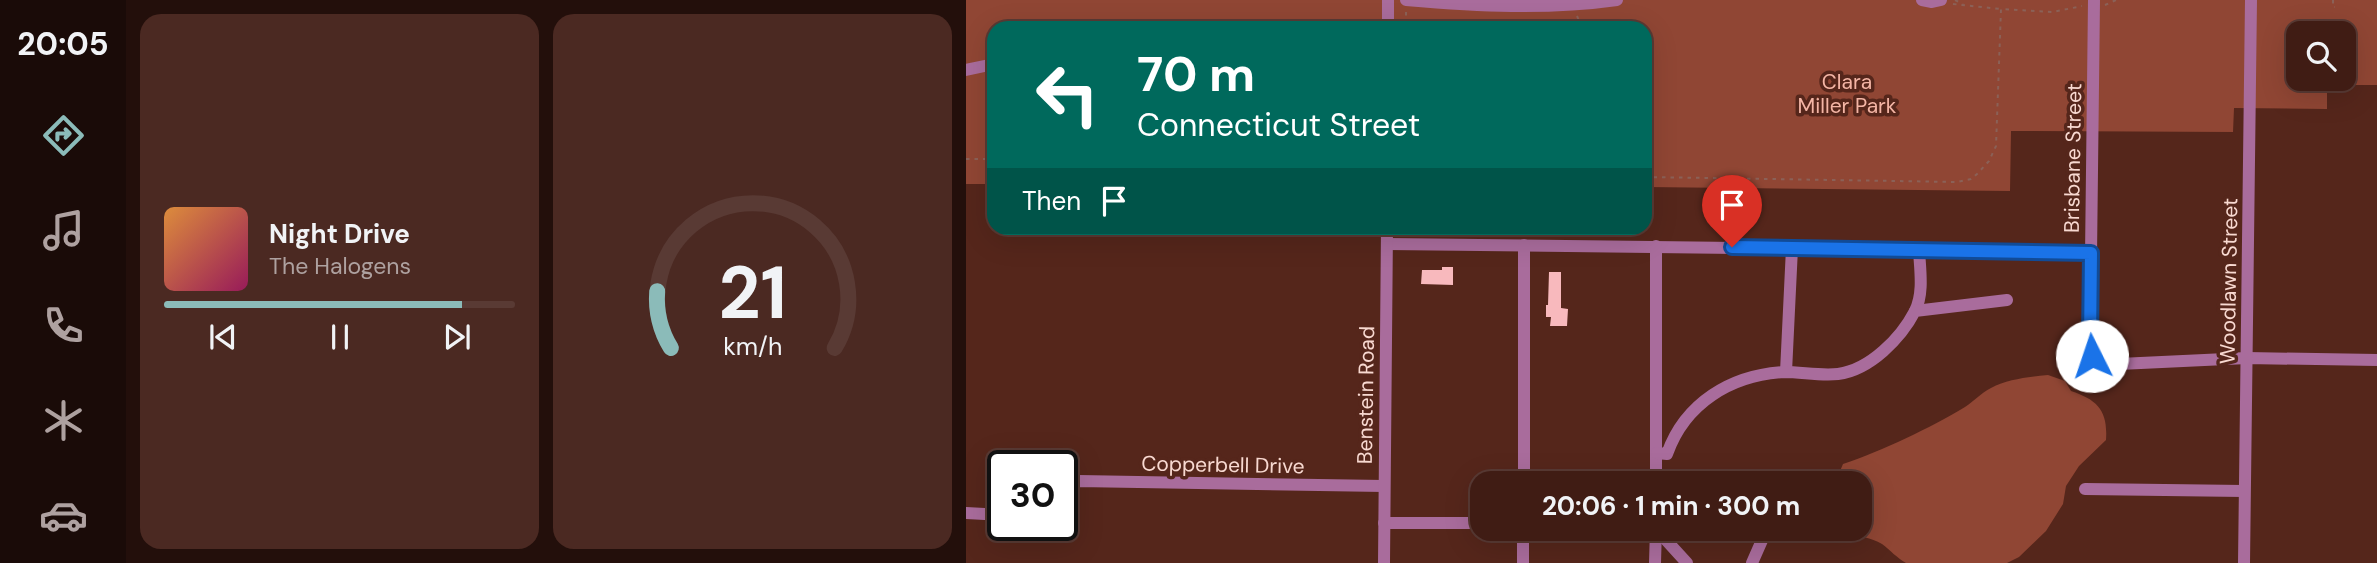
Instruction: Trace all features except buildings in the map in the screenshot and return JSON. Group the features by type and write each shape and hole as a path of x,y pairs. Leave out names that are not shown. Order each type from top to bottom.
{"street":[{"path":"1388,0 1388,21"},
{"path":"1406,4 1572,6 1617,0"},
{"path":"1923,0 1941,0"},
{"name":"Woodlawn Street","path":"2244,563 2251,0"},
{"name":"Brisbane Street","path":"2094,3 2092,356 2098,365 2248,358"},
{"path":"966,70 987,66"},
{"name":"Benstein Road","path":"1384,563 1387,235"},
{"path":"1387,244 2091,253"},
{"path":"1524,245 1524,471"},
{"path":"1656,246 1656,471"},
{"path":"1786,372 1792,248"},
{"path":"1657,453 1667,454 1689,415 1709,396 1730,384 1762,374 1839,374 1857,368 1896,338 1919,304 1919,250"},
{"path":"1915,311 2007,300"},
{"path":"2248,358 2377,360"},
{"name":"Copperbell Drive","path":"1078,481 1384,486"},
{"path":"2085,489 2244,491"},
{"path":"966,513 987,514"},
{"path":"1384,523 1470,523"},
{"path":"1523,541 1523,563"},
{"path":"1656,563 1657,541"},
{"path":"1667,541 1687,563"},
{"path":"1752,563 1762,541"}],"path":[{"path":"1955,0 1966,6 2053,12 2094,3 2106,5 2116,0"},
{"path":"2333,0 2335,7"},
{"path":"1572,6 1579,21"},
{"path":"1652,177 1957,182 1971,179 1989,161 1997,138 2001,9"},
{"path":"966,159 987,159"}],"green space":[{"path":"966,0 1386,0 1386,21 987,21 987,184 966,184"},
{"name":"Clara Miller Park","path":"1389,0 2377,0 2377,85 2356,85 2356,21 2286,21 2286,91 2327,91 2327,109 2234,108 2233,132 2011,131 2010,191 1652,187 1652,21 1389,21"},
{"path":"2048,375 2065,381 2071,391 2088,398 2099,408 2105,421 2106,440 2079,466 2066,486 2063,504 2046,531 2019,557 2007,563 1906,563 1872,540 1872,471 1840,471 1843,464 1921,431 1965,407 1984,392 2019,379"}],"route":[{"path":"1732,247 2091,253 2092,356"}]}
